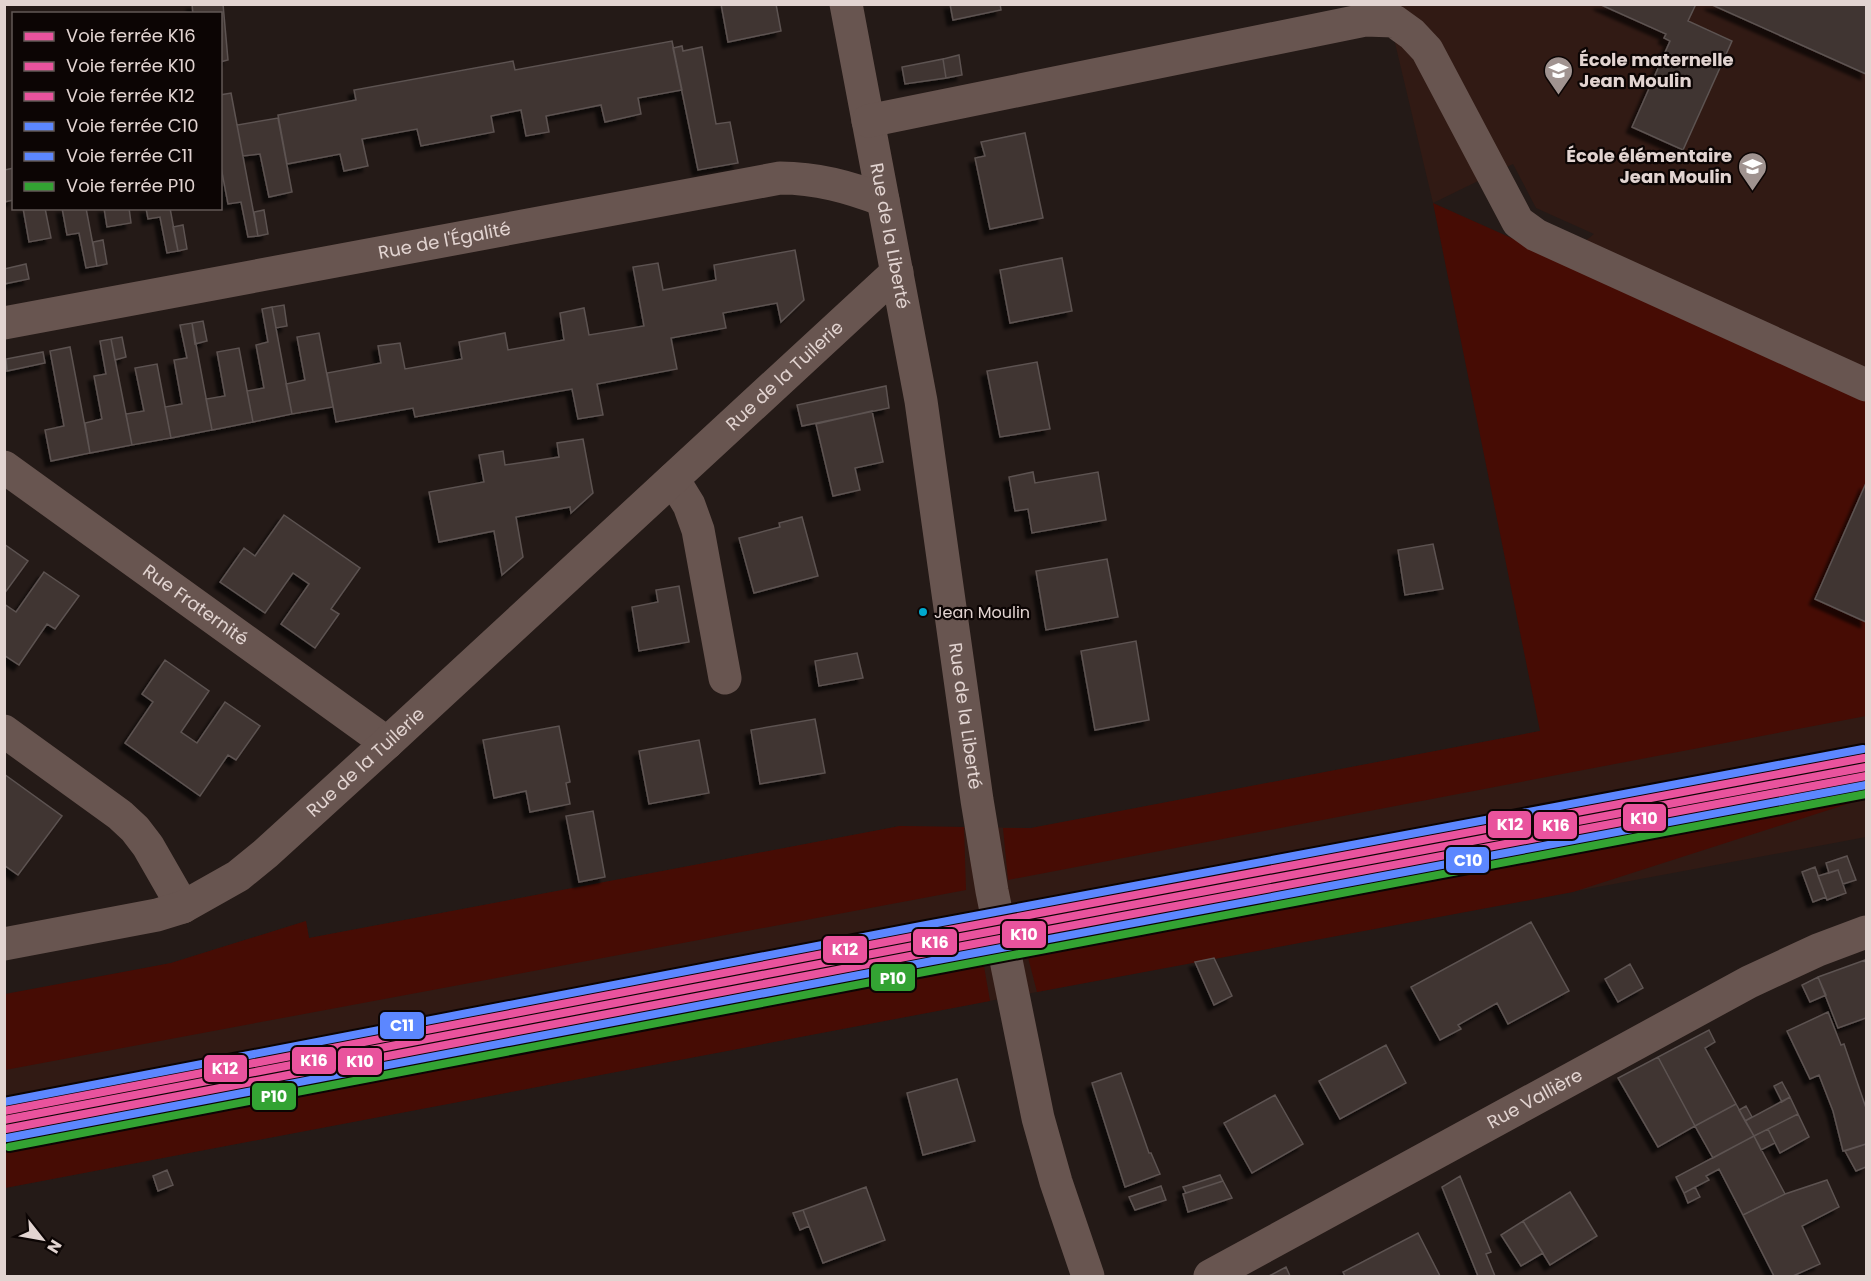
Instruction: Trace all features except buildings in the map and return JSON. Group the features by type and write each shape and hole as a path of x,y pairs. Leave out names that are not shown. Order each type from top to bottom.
{"street":[{"name":"Rue de la Liberté","path":"846,4 925,423 965,717 992,891 1044,1139 1088,1276"},
{"path":"868,121 1365,20 1394,21 1412,34 1426,50 1518,222 1536,235 1866,385"},
{"name":"Rue de l'Égalité","path":"4,323 780,178 819,180 848,186 883,200"},
{"name":"Rue de la Tuilerie","path":"4,944 132,921 183,907 238,876 387,743 897,272"},
{"name":"Rue Fraternité","path":"4,466 387,743"},
{"path":"673,479 689,506 698,530 725,678"},
{"path":"4,731 135,828 183,907"},
{"name":"Rue Vallière","path":"1210,1276 1749,982 1818,950 1866,932"}],"shaded area":[{"path":"1386,5 1866,5 1866,368 1584,242 1594,234 1536,208 1513,164 1433,203"},
{"path":"1433,203 1866,396 1866,716 1008,880 1003,828 1031,828 1540,731"},
{"path":"1866,669 1866,837 5,1188 5,996 171,963 306,921 309,938 900,826 1031,828"},
{"path":"1866,777 1866,798 1573,892 1037,992 1023,938"},
{"path":"900,826 964,827 966,890 5,1070 5,994 171,963 306,921 309,938"},
{"path":"981,949 990,1001 5,1188 5,1133"}],"rail line":[{"name":"C11","path":"4,1102 921,926 1863,749"},
{"name":"K12","path":"4,1111 1864,758"},
{"name":"K16","path":"4,1120 1866,767"},
{"name":"K10","path":"6,1129 1866,776"},
{"name":"C10","path":"7,1138 1866,785"},
{"name":"P10","path":"9,1147 1866,794"}],"place":[{"name":"École maternelle Jean Moulin","path":"1558,96"},
{"name":"École élémentaire Jean Moulin","path":"1753,192"},
{"name":"Jean Moulin","path":"923,612"}]}
